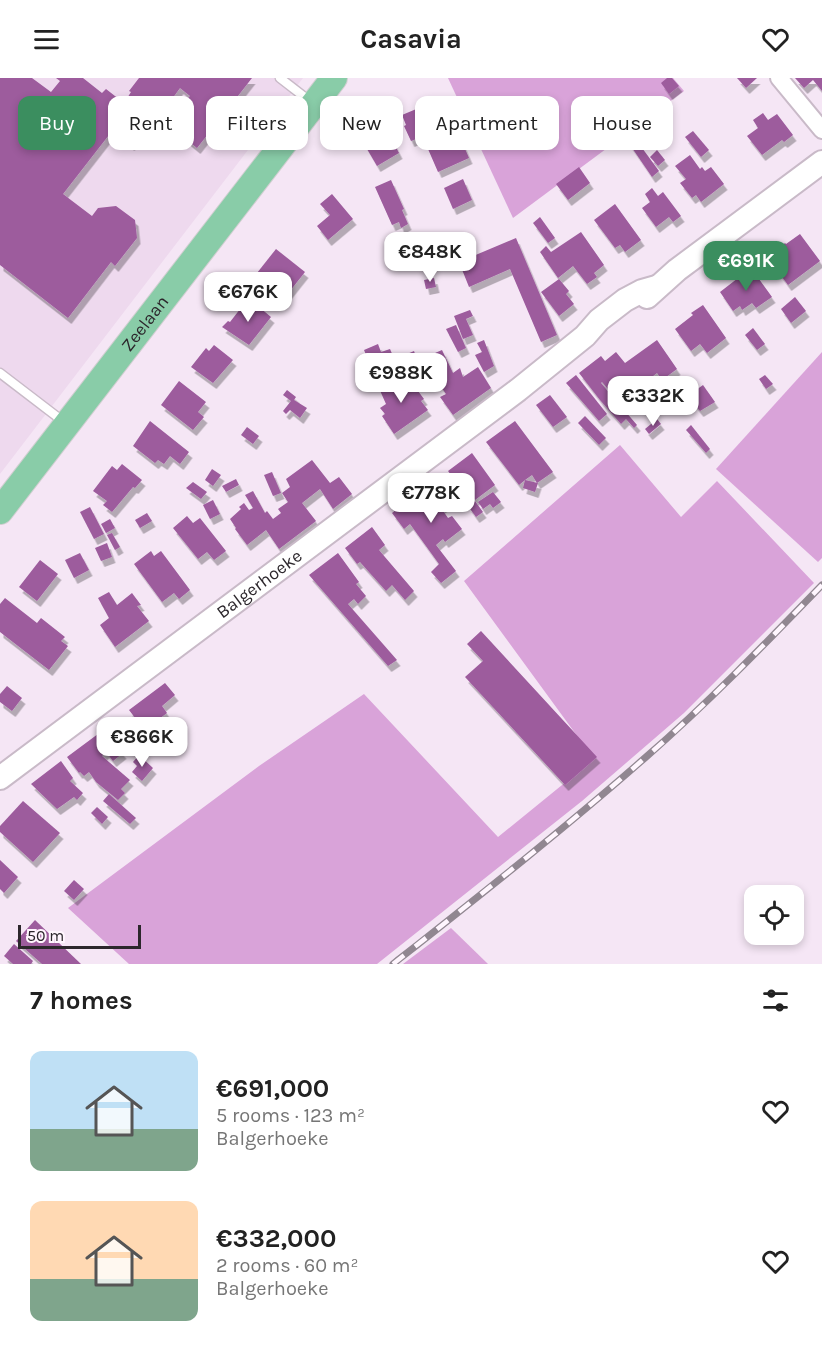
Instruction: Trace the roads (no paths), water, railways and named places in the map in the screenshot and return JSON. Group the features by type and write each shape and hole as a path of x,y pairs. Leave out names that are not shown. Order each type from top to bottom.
{"main road":[{"name":"Zeelaan","path":"0,511 334,78"},
{"name":"Balgerhoeke","path":"0,778 518,390 576,358 590,347 605,328 645,299 656,287 822,162"}],"street":[{"path":"779,78 822,130"}],"lane":[{"path":"280,78 314,104"},
{"path":"0,373 67,424"}],"railway":[{"path":"393,964 553,836 669,737 822,585"}]}
